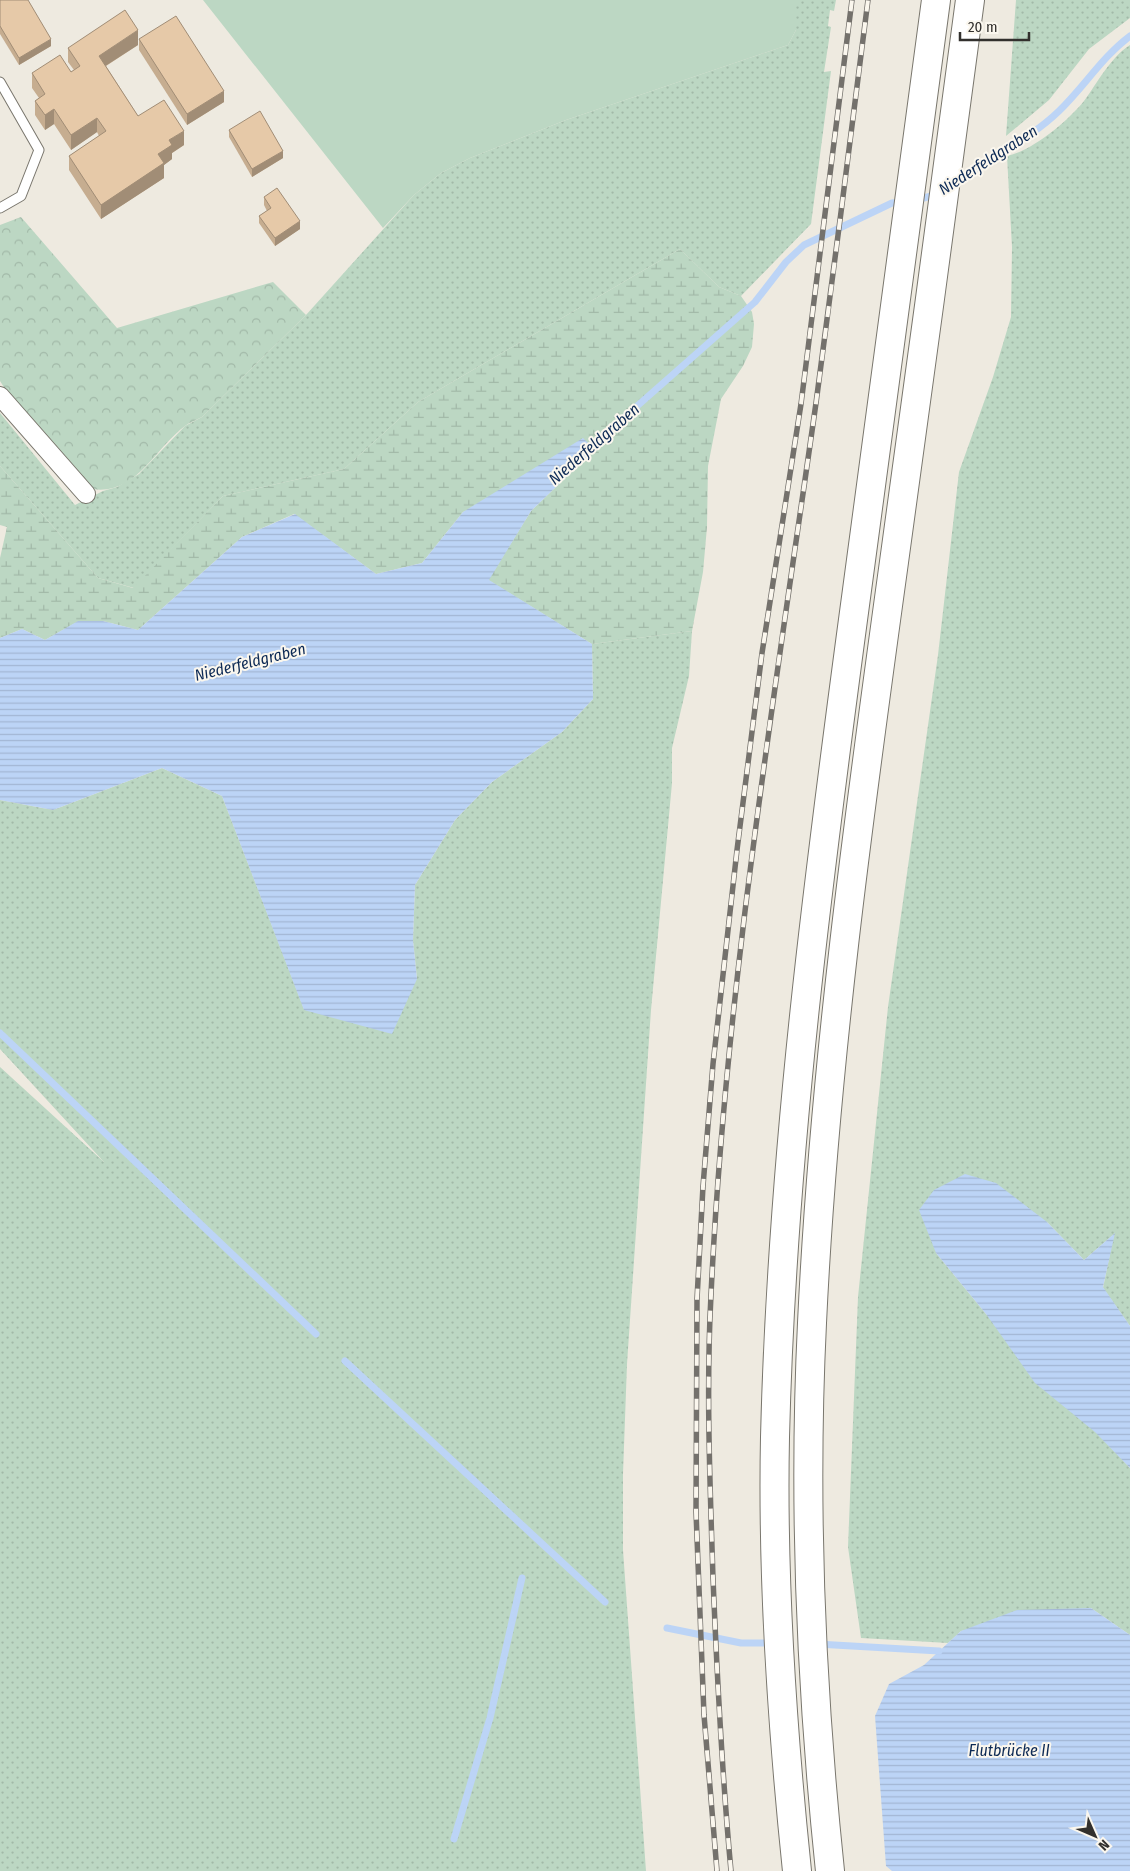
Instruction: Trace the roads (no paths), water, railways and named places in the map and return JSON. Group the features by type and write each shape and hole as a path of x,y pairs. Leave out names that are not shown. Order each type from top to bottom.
{"main road":[{"path":"830,1871 819,1746 810,1562 812,1325 830,1072 849,894 923,358 969,6"},
{"path":"797,1871 783,1712 776,1562 775,1442 786,1193 798,1066 840,712 935,12"}],"street":[{"path":"0,396 86,494"}],"lane":[{"path":"0,82 39,150 22,196 0,208"}],"water":[{"path":"583,438 591,446 587,457 531,511 489,580 592,644 593,699 562,732 492,782 455,820 415,885 413,940 417,979 392,1034 304,1010 222,796 162,768 53,810 0,800 0,638 22,629 45,640 78,621 103,621 138,630 242,537 295,514 376,574 422,563 463,512"},
{"path":"965,1174 996,1183 1047,1222 1084,1260 1115,1233 1103,1287 1130,1326 1130,1468 1095,1432 1035,1383 986,1314 936,1253 919,1210 934,1190"},
{"name":"Flutbrücke II","path":"1091,1608 1130,1635 1130,1871 892,1871 886,1866 875,1716 889,1684 924,1665 961,1631 1017,1610"}],"waterway":[{"name":"Niederfeldgraben","path":"952,187 1047,122 1068,102 1111,53 1130,36"},
{"name":"Niederfeldgraben","path":"916,200 939,194"},
{"name":"Niederfeldgraben","path":"585,452 755,302 786,262 804,245 892,203 902,202"},
{"path":"0,1033 316,1334"},
{"path":"345,1361 605,1602"},
{"path":"454,1839 490,1718 522,1578"},
{"path":"667,1628 741,1643 774,1643"},
{"path":"817,1644 939,1651"}],"railway":[{"path":"717,1871 704,1715 696,1512 697,1299 703,1186 713,1064 737,850 762,653 801,404 852,0"},
{"path":"731,1871 718,1688 709,1436 711,1295 718,1183 727,1071 753,848 816,403 868,0"}]}
